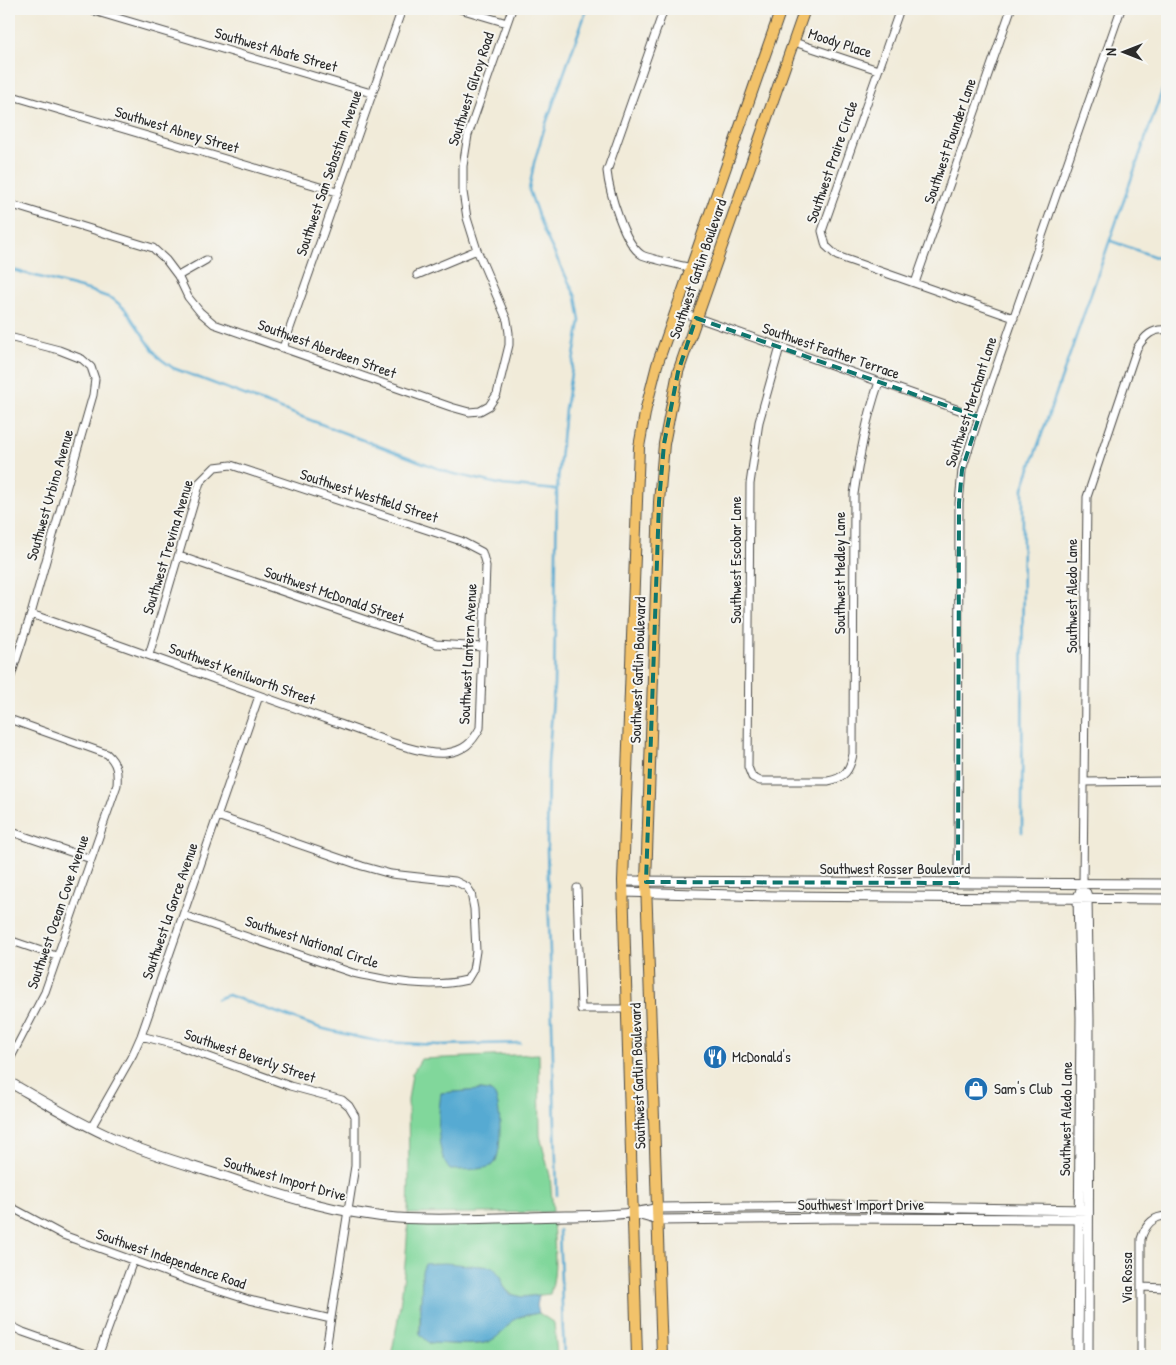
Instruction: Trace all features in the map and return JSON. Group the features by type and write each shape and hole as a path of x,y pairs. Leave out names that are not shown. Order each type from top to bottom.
{"main road":[{"name":"Southwest Gatlin Boulevard","path":"637,1356 623,887 639,447 654,374 781,9"},
{"name":"Southwest Gatlin Boulevard","path":"662,1356 646,887 659,502 664,444 668,414 678,372 805,9"}],"street":[{"name":"Southwest Abate Street","path":"87,9 372,92"},
{"name":"Southwest San Sebastian Avenue","path":"283,348 402,9"},
{"path":"460,9 507,22"},
{"name":"Southwest Gilroy Road","path":"489,406 497,394 509,345 510,333 507,320 477,250 467,218 462,166 468,135 512,9"},
{"path":"664,9 607,171 608,187 628,239 642,255 691,268"},
{"name":"Southwest Praire Circle","path":"900,9 822,231 826,246 837,256 1014,318"},
{"name":"Southwest Flounder Lane","path":"915,283 1011,9"},
{"name":"Southwest Merchant Lane","path":"958,883 959,503 962,470 979,416 1121,9"},
{"name":"Moody Place","path":"794,42 878,70"},
{"name":"Southwest Abney Street","path":"9,95 337,192"},
{"name":"Southwest Aberdeen Street","path":"9,204 152,248 166,260 178,276 188,297 200,312 214,324 469,412 480,411 489,406"},
{"path":"417,276 477,250"},
{"path":"178,276 206,260"},
{"name":"Southwest Feather Terrace","path":"675,310 979,416"},
{"name":"Southwest Aledo Lane","path":"1088,1356 1081,1018 1087,498 1137,348 1150,333 1164,330"},
{"name":"Southwest Urbino Avenue","path":"9,337 73,355 87,363 94,373 93,395 9,682"},
{"name":"Southwest Escobar Lane","path":"780,347 759,422 750,484 748,767 752,777 760,781 828,781 844,775 850,766"},
{"name":"Southwest Medley Lane","path":"850,766 853,754 854,494 868,415 879,382"},
{"name":"Southwest Trevina Avenue","path":"149,654 200,482 215,467 231,465"},
{"name":"Southwest Westfield Street","path":"231,465 461,541 482,552 486,566"},
{"name":"Southwest McDonald Street","path":"179,556 436,644 483,647"},
{"name":"Southwest Lantern Avenue","path":"445,753 462,750 474,740 480,728 486,566"},
{"name":"Southwest Kenilworth Street","path":"30,614 149,654 259,696 403,746 429,752 445,753"},
{"name":"Southwest la Gorce Avenue","path":"91,1128 133,1054 141,1036 259,696"},
{"name":"Southwest Ocean Cove Avenue","path":"9,719 107,754 116,766 117,785 45,992 9,1062"},
{"path":"1085,782 1167,781"},
{"name":"Southwest National Circle","path":"183,915 353,973 377,978 407,982 450,984 467,980 473,970 476,951 474,909 471,893 467,887 455,881 391,874 362,866 218,816"},
{"path":"9,831 91,859"},
{"name":"Southwest Rosser Boulevard","path":"623,887 958,883 1167,884"},
{"name":"Southwest Rosser Boulevard","path":"646,887 774,896 1167,899"},
{"path":"577,888 581,1009 627,1008"},
{"path":"9,940 56,956"},
{"name":"Southwest Beverly Street","path":"141,1036 173,1044 290,1086 342,1100 349,1106 355,1116 355,1166 349,1211"},
{"name":"Southwest Import Drive","path":"9,1082 91,1128 117,1140 159,1155 268,1192 349,1211 397,1218 431,1219 634,1214 658,1208 833,1206 1084,1215"},
{"name":"Southwest Independence Road","path":"9,1206 63,1235 133,1261 249,1300 330,1319"},
{"path":"325,1356 349,1211"},
{"name":"Southwest Import Drive","path":"634,1214 658,1220 1084,1215"},
{"name":"Southwest Aledo Lane","path":"1078,1356 1084,1215"},
{"name":"Via Rossa","path":"1140,1356 1141,1239 1144,1229 1151,1220 1167,1216"},
{"path":"98,1356 133,1261"},
{"path":"1141,1288 1167,1288"},
{"path":"9,1325 23,1332 91,1356"}],"highlighted area":[{"path":"696,318 979,417 962,470 959,503 958,883 646,882 659,502 664,444 678,372"}],"green space":[{"path":"539,1054 540,1136 550,1176 553,1212 408,1214 408,1100 412,1074 421,1059","holes":["490,1091 498,1105 499,1150 441,1093"]},
{"path":"553,1220 555,1267 550,1294 514,1295 504,1287 493,1267 432,1263 420,1304 420,1334 429,1343 468,1345 483,1343 495,1338 512,1321 523,1316 539,1313 554,1323 557,1356 391,1356 402,1290 408,1222"}],"water":[{"path":"481,1090 492,1093 495,1096 499,1110 500,1142 496,1160 490,1167 450,1170 445,1163 440,1144 439,1112 441,1093"},
{"path":"444,1263 493,1267 502,1278 503,1286 510,1294 523,1297 539,1295 537,1306 539,1313 516,1318 502,1333 485,1343 429,1343 420,1334 422,1271 425,1264"}],"waterway":[{"path":"557,1195 547,851 548,763 554,685 557,490 565,409 580,321 576,297 544,232 529,190 534,163 545,126 587,9"},
{"path":"1022,832 1023,488 1167,77"},
{"path":"1111,241 1167,261"},
{"path":"9,269 88,290 113,299 125,309 158,357 173,368 450,473 503,485 557,490"},
{"path":"217,999 228,995 320,1028 383,1042 438,1045 520,1043"},
{"path":"559,1230 564,1356"}],"place":[{"name":"McDonald's","path":"715,1057"},
{"name":"Sam's Club","path":"976,1089"}]}
